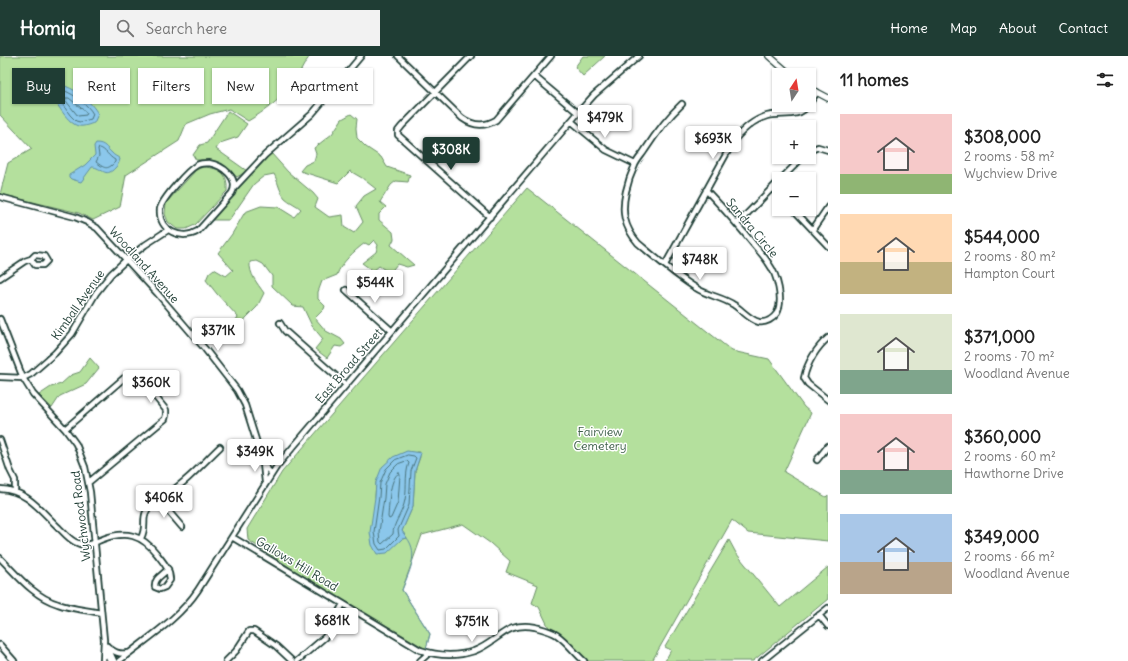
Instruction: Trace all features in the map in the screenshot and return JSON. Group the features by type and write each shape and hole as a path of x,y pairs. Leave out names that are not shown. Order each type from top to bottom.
{"main road":[{"path":"769,56 783,68"},
{"path":"817,92 828,98"}],"street":[{"path":"235,187 230,175 221,166 209,163 197,166 190,170 163,201 160,211 162,223 168,230 184,236 194,234 198,231 230,196 235,187 265,155 312,114 361,56"},
{"path":"399,56 466,122 483,125 496,120 551,56"},
{"path":"471,56 402,126 398,131 398,135 490,217"},
{"name":"East Broad Street","path":"119,661 161,629 189,603 272,473 578,113 594,95 638,56"},
{"path":"534,76 578,113"},
{"name":"Sandra Circle","path":"682,104 661,126 635,164 624,200 625,220 632,236 638,243 696,288 707,294 725,299 754,320 764,322 771,319 778,311 780,296 774,273 769,263 737,224 706,190"},
{"path":"665,265 734,140 750,123 767,116 795,114 800,112"},
{"path":"571,121 606,150 635,164"},
{"path":"816,148 818,147 828,150"},
{"path":"788,172 796,164"},
{"path":"737,224 772,189"},
{"name":"Woodland Avenue","path":"0,197 58,212 87,222 97,228 157,293 201,344 237,390 245,405 263,462 265,484"},
{"path":"812,229 828,207"},
{"path":"800,216 828,246"},
{"name":"Kimball Avenue","path":"23,378 32,374 68,339 103,283 126,260 168,230"},
{"path":"0,278 25,261 31,260"},
{"path":"346,290 392,331"},
{"name":"Wychwood Road","path":"0,319 23,378 33,394 65,429 76,444 81,455 89,482 104,640 106,655 110,661"},
{"path":"280,323 285,332 346,385"},
{"path":"828,338 823,341 810,361 804,378 808,384 828,400"},
{"path":"65,429 124,378 132,375 138,376 141,379 166,410 165,419 89,482"},
{"path":"0,377 23,378"},
{"path":"0,440 15,480 15,491"},
{"path":"817,460 828,446"},
{"path":"141,538 145,528 144,516 152,502 159,500 171,492 220,447"},
{"name":"Woodland Avenue","path":"263,462 272,473"},
{"path":"0,489 15,491 22,494 69,538 82,546 87,546 114,535 132,535 141,538 153,549 168,569"},
{"path":"159,500 182,527"},
{"name":"Gallows Hill Road","path":"232,537 413,647 430,653 451,656 467,653 489,644 512,628 525,626 546,630 557,635 584,661"},
{"path":"0,558 28,586 47,600 59,605 101,613"},
{"path":"297,661 325,637 343,604"},
{"path":"762,661 828,608"},
{"path":"820,615 828,626"},
{"path":"226,661 236,651 249,631 254,631 276,646 292,661"},
{"path":"0,645 14,661"},
{"path":"102,661 105,646 116,653 123,654 130,652"},
{"name":"Wychwood Road","path":"105,646 114,661"},
{"path":"420,661 430,653"}],"green space":[{"path":"0,56 310,56 302,68 277,68 277,100 261,113 248,121 229,109 210,114 186,124 179,141 126,175 120,207 93,220 79,213 0,194 8,163 32,149 0,115"},
{"path":"583,56 605,56 583,76 575,67"},
{"path":"228,111 247,124 238,137 220,143 216,149 247,171 237,177 219,163 209,160 196,160 193,155 200,145 207,143"},
{"path":"351,114 357,119 357,138 366,147 381,157 387,167 410,175 408,182 396,181 391,185 380,202 386,207 379,214 379,220 393,232 394,239 391,245 414,265 407,267 397,264 390,273 379,266 373,271 362,263 376,252 378,245 374,240 369,245 365,243 353,253 341,266 337,275 322,281 318,292 318,299 325,306 315,318 326,331 341,339 345,344 341,347 335,346 327,358 315,349 323,339 312,326 303,307 293,306 272,286 272,276 263,264 257,261 250,262 252,274 264,293 257,307 246,318 229,341 223,338 238,317 206,280 209,273 214,269 226,276 233,270 218,253 232,234 245,212 261,206 278,207 294,217 301,209 285,198 274,174 264,176 254,184 229,220 212,220 248,176 271,153 288,172 318,199 315,207 329,217 343,215 344,227 354,233 363,222 356,206 364,196 376,189 350,171 338,183 300,171 305,165 314,161 316,154 314,148 332,134 342,119"},
{"path":"203,167 219,170 225,176 227,191 195,225 186,229 177,229 168,222 165,214 166,203 196,170"},
{"name":"Fairview Cemetery","path":"527,188 732,351 769,359 804,407 811,413 784,472 826,497 828,495 828,541 748,533 732,520 652,661 587,661 563,637 549,628 539,607 532,603 538,585 506,572 510,561 490,543 463,524 422,535 402,590 430,634 426,649 294,570 248,540 247,529 282,472","holes":["416,452 419,452 420,457 415,471 413,506 402,531 407,538 402,539 375,497 376,482"]},
{"path":"90,358 99,368 86,384 60,396 52,408 39,395 51,387 61,384 71,375 80,372"},
{"path":"729,540 736,553 780,607 828,567 828,599 753,661 665,661 671,650 665,647"}],"water":[{"path":"65,86 73,90 73,104 91,104 98,114 94,123 85,126 75,125 57,104 65,104"},
{"path":"96,143 103,145 120,159 118,165 112,171 106,173 92,167 81,182 71,179 69,175 85,165 95,155 94,146"},
{"path":"407,451 421,453 415,471 413,506 402,531 407,538 402,539 387,553 377,554 372,545 370,532 376,482 382,467 393,457"}],"waterway":[{"path":"407,538 411,544 413,557 410,571 402,590 430,634 426,649"}]}
